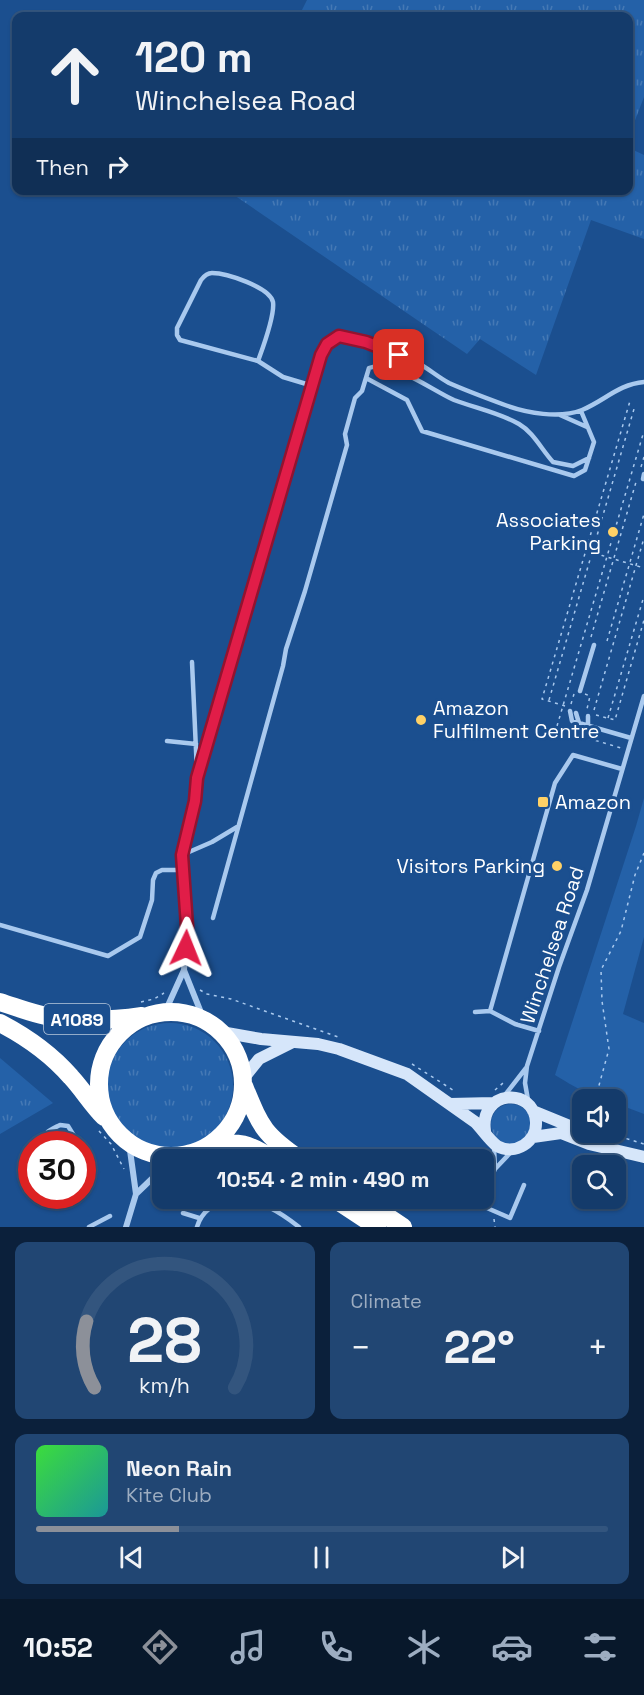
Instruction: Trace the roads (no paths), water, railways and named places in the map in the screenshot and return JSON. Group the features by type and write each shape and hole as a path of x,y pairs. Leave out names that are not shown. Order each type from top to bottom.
{"highway":[{"name":"A1089","path":"0,1002 36,1014 58,1018 121,1019 154,1009"},
{"path":"152,1153 129,1143 114,1128 104,1110 99,1091 99,1078 104,1059 113,1042 122,1032 154,1009 188,1014 204,1020 221,1032 236,1053 243,1082 260,1124 274,1141 285,1149"},
{"name":"A1089","path":"0,1023 32,1041 55,1060 114,1128"},
{"path":"210,1145 228,1128 236,1115 243,1082"},
{"path":"201,1149 210,1145 236,1142 255,1149"},
{"path":"350,1209 377,1227"},
{"path":"376,1209 403,1227"}],"street":[{"path":"197,778 195,801 182,855 187,926 184,970 204,1020"},
{"path":"154,1009 184,970"},
{"path":"221,1032 339,1049 406,1074 485,1131 494,1144 500,1147 514,1149 524,1145 532,1137 536,1119 531,1108"},
{"path":"243,1082 250,1068 259,1059 292,1043"},
{"path":"449,1104 474,1105 520,1099 531,1108 572,1126"},
{"path":"485,1131 485,1116 498,1101"},
{"path":"532,1137 561,1133 589,1143 644,1157"},
{"path":"126,1227 136,1194 129,1143"},
{"path":"605,1143 616,1149"},
{"path":"136,1194 152,1179"}],"lane":[{"path":"258,361 273,311 273,301 270,295 259,287 224,276 212,273 205,275 177,327 177,336 180,340 258,361 283,377 313,386"},
{"path":"197,778 321,355 327,344 339,336 366,342 417,362 451,383 522,410 557,414 581,411 624,386 644,382"},
{"path":"213,918 286,649 347,445 345,434 355,398 362,391 369,368 376,365 392,370 423,382 452,399 519,424 530,433 553,462 573,466 589,459"},
{"path":"366,378 407,400 422,431 574,476 585,470 594,442 581,411"},
{"path":"557,414 590,429"},
{"path":"579,692 594,645"},
{"path":"192,662 197,778"},
{"name":"Winchelsea Road","path":"531,1108 525,1083 527,1066 587,890 644,696"},
{"path":"570,711 572,721 632,738"},
{"path":"576,713 579,723"},
{"path":"587,714 588,726"},
{"path":"167,741 196,744"},
{"path":"490,1011 555,783 573,755 622,769"},
{"path":"182,855 212,842 237,827"},
{"path":"0,925 108,956 140,937 152,900 153,880 156,873 162,870 182,870"},
{"path":"476,1012 490,1011 515,1024 539,1031"},
{"name":"Winchelsea Road","path":"498,1101 527,1066"},
{"path":"50,1131 60,1125 68,1126 71,1131"},
{"path":"494,1144 495,1169"},
{"path":"495,1169 514,1149"},
{"path":"490,1209 510,1218 524,1185"},
{"path":"197,1227 200,1218 208,1209"},
{"path":"272,1209 299,1227"},
{"path":"183,1213 200,1218"},
{"path":"89,1227 110,1216"}],"place":[{"name":"Associates Parking","path":"613,532"},
{"name":"Amazon Fulfilment Centre","path":"421,720"},
{"name":"Amazon","path":"543,802"},
{"name":"Visitors Parking","path":"557,866"}]}
